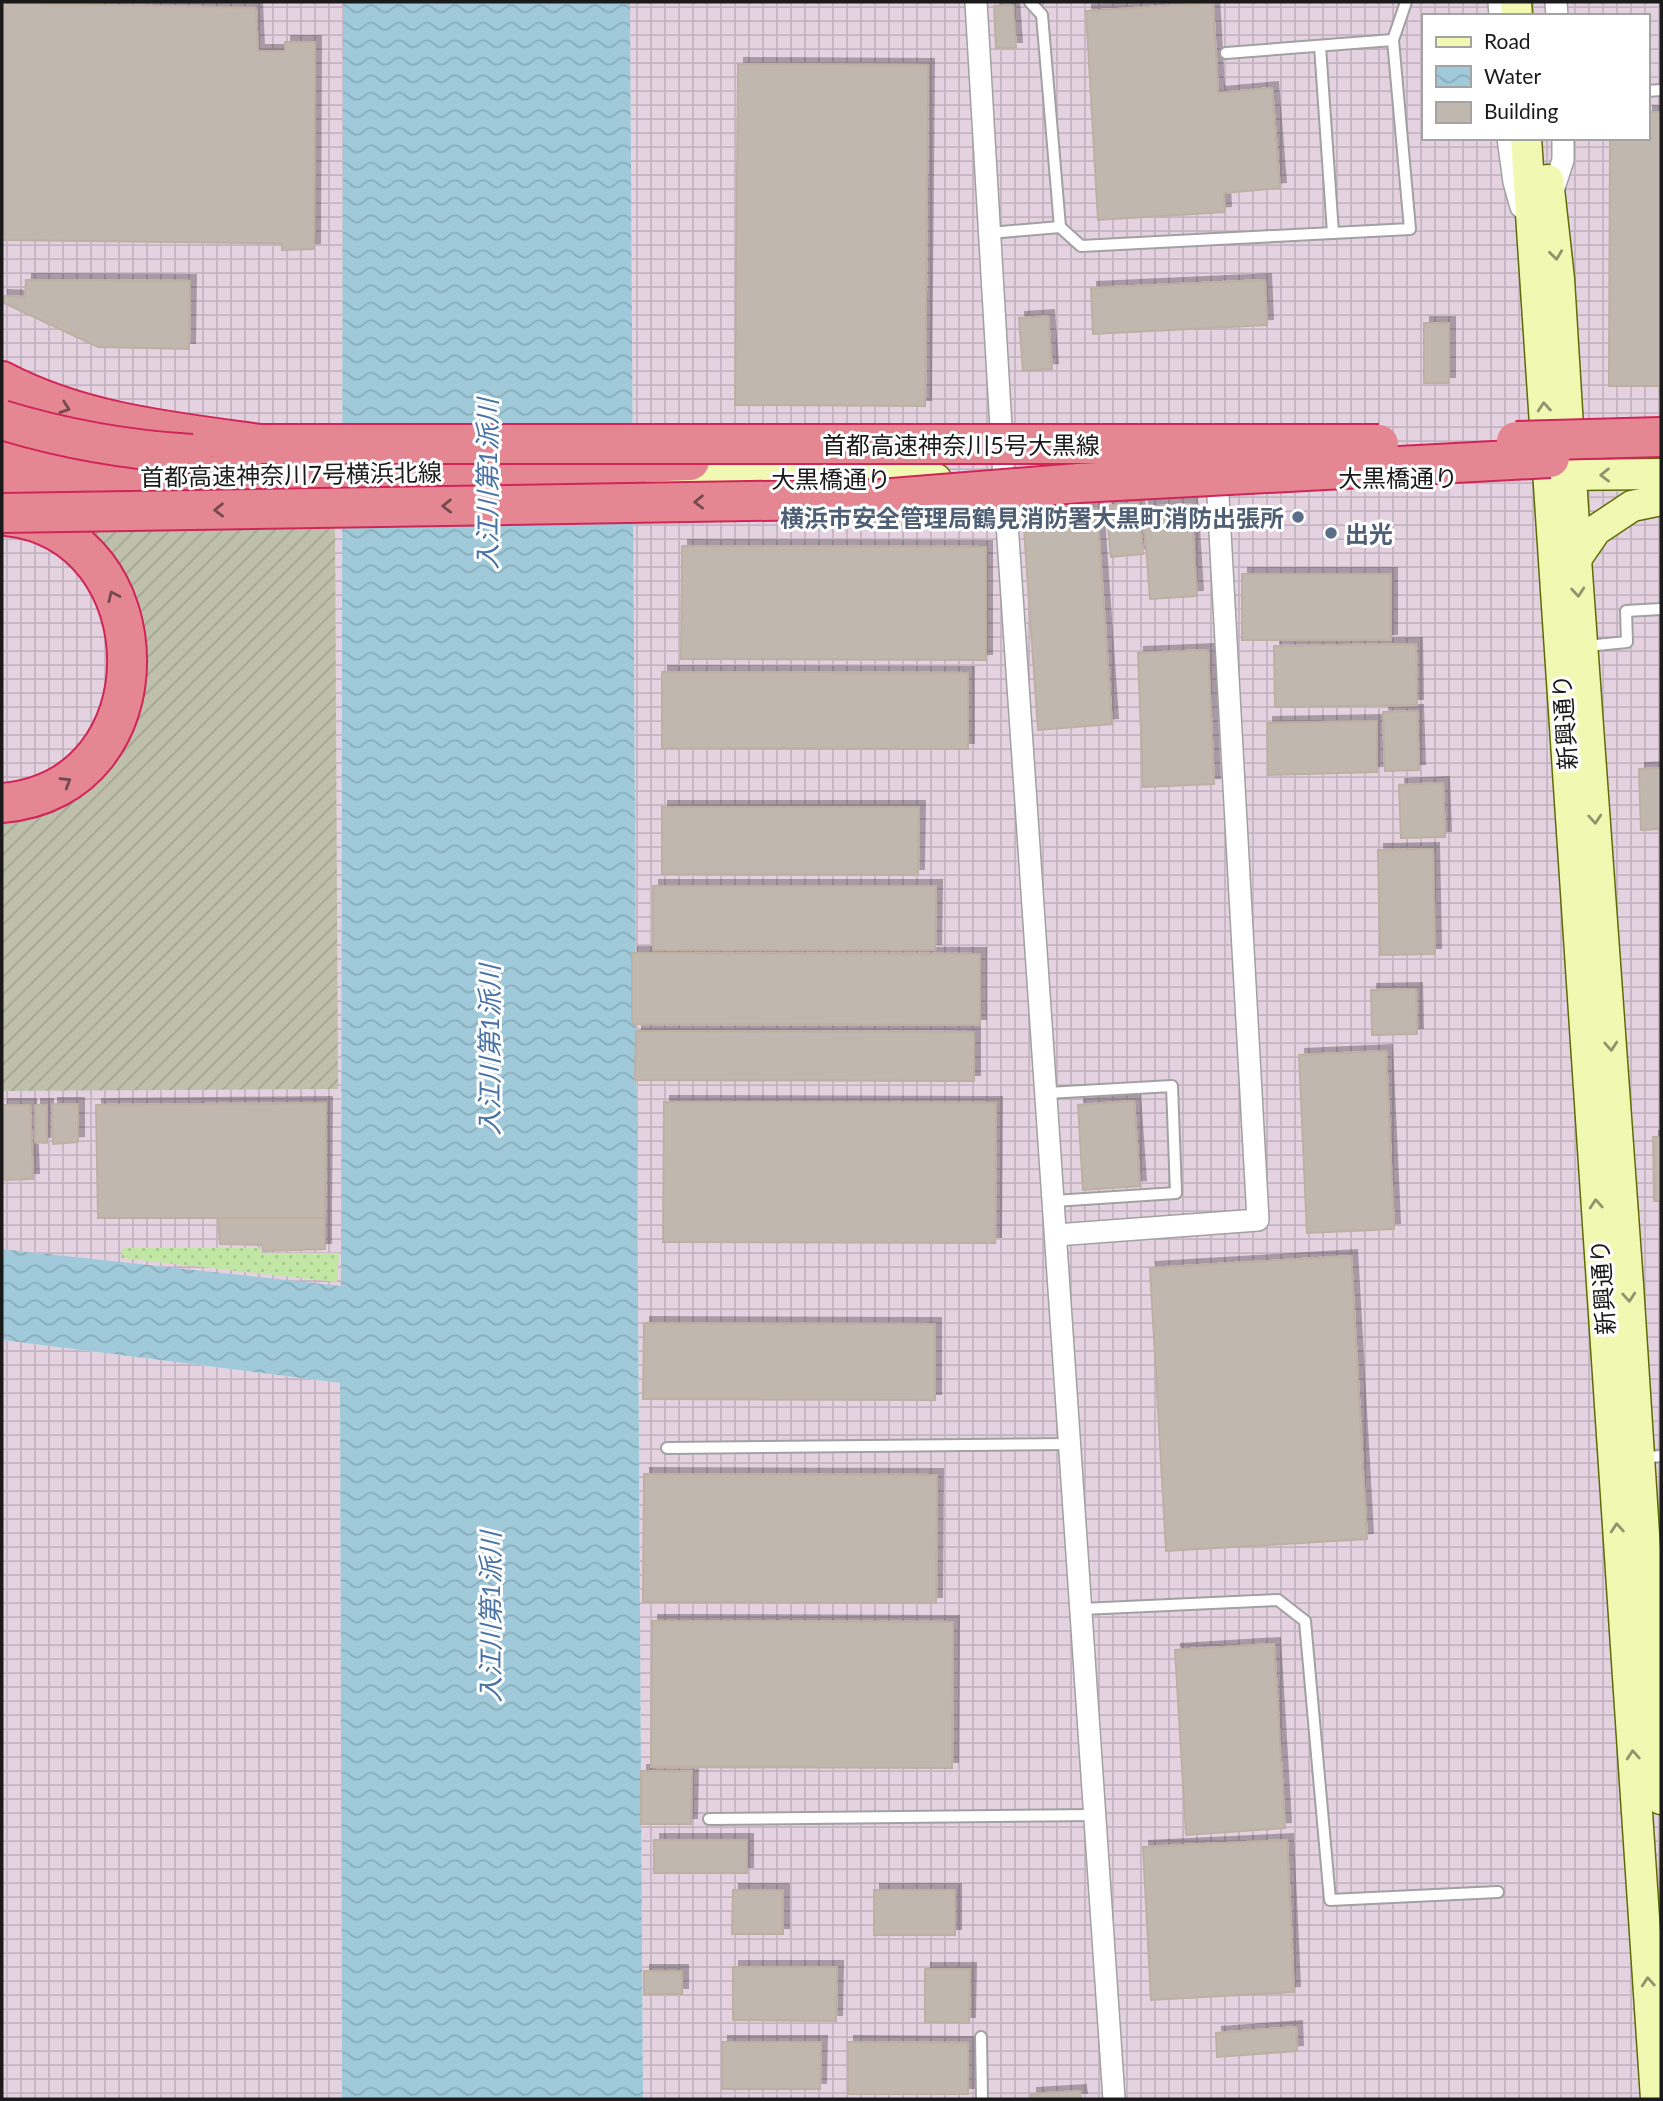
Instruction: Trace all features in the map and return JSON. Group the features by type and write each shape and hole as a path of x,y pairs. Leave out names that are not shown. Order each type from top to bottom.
{"highway":[{"path":"2,382 46,401 106,420 261,444"},
{"path":"2,420 69,439 192,454 748,458"},
{"name":"首都高速神奈川5号大黒線","path":"261,444 1405,444 1661,437"},
{"name":"首都高速神奈川7号横浜北線","path":"2,450 261,444"},
{"name":"首都高速神奈川5号大黒線","path":"748,458 1557,461 1661,450"},
{"name":"首都高速神奈川7号横浜北線","path":"2,477 332,475 748,458"},
{"path":"2,514 880,499 1079,483 1557,461"},
{"path":"2,514 43,525 59,534 87,557 99,572 117,606 127,642 128,662 127,682 115,723 92,759 77,775 62,785 25,799 2,803"}],"street":[{"path":"976,2 1004,479 1114,2099"},
{"path":"1508,140 1514,181 1533,249"},
{"path":"1526,140 1533,249 1557,461"},
{"path":"1544,140 1559,279 1557,461"},
{"path":"1550,200 1563,160 1563,140"},
{"name":"大黒橋通り","path":"2,450 642,446 770,442 1002,444 1557,461 1661,474"},
{"name":"大黒橋通り","path":"2,490 338,480 640,477 1217,478 1557,461"},
{"name":"新興通り","path":"1557,461 1576,559 1583,647 1661,1799"},
{"name":"新興通り","path":"1557,461 1638,1458 1656,2099"},
{"path":"1056,1235 1258,1220 1217,478"},
{"path":"1576,559 1596,530 1632,506 1661,500"}],"lane":[{"path":"1030,2 1042,15 1060,227 1081,246 1410,229 1393,40 1406,2"},
{"path":"1226,53 1393,40"},
{"path":"1320,46 1333,233"},
{"path":"990,233 1060,227"},
{"path":"1583,647 1627,642 1626,611 1661,609"},
{"path":"1046,1093 1172,1086 1176,1193 1054,1201"},
{"path":"667,1448 1071,1444"},
{"path":"1082,1609 1278,1600 1306,1621 1330,1900 1498,1892"},
{"path":"709,1819 1096,1815"},
{"path":"981,2037 982,2099"}],"shaded area":[{"path":"2,2 343,2 341,1287 2,1249"},
{"path":"630,2 1661,2 1661,2099 643,2099"},
{"path":"335,526 338,1089 2,1091 2,823 26,819 70,794 136,697 72,529"},
{"path":"2,1340 340,1383 342,2099 2,2099"}],"green space":[{"path":"123,1248 259,1248 261,1253 339,1253 337,1282 121,1258"}],"water":[{"name":"入江川第1派川","path":"343,2 630,2 643,2099 342,2099 340,1383 2,1340 2,1249 341,1286"}],"building":[{"path":"2,3 256,8 258,51 285,51 285,42 315,42 314,249 282,250 282,244 254,243 2,240"},
{"path":"1213,3 1218,93 1272,88 1280,188 1224,193 1225,212 1098,220 1086,11"},
{"path":"1013,5 1016,48 996,48 994,6"},
{"path":"738,64 928,65 925,406 735,405"},
{"path":"1649,112 1661,112 1661,386 1609,386 1610,140 1649,140"},
{"path":"26,280 190,281 189,349 98,347 2,302 2,296 25,297"},
{"path":"1265,280 1267,325 1093,334 1091,288"},
{"path":"1048,316 1052,369 1023,371 1019,318"},
{"path":"1424,323 1449,323 1449,383 1424,383"},
{"path":"1138,503 1143,554 1111,557 1106,506"},
{"path":"1191,504 1197,596 1150,599 1143,507"},
{"path":"1097,509 1112,724 1038,730 1023,515"},
{"path":"682,546 986,547 986,660 681,659"},
{"path":"1242,574 1391,574 1391,640 1242,640"},
{"path":"1416,644 1417,705 1275,707 1274,646"},
{"path":"1208,650 1214,784 1143,787 1138,653"},
{"path":"662,672 968,673 968,749 662,748"},
{"path":"1417,711 1419,770 1385,771 1383,712"},
{"path":"1377,721 1377,772 1268,775 1267,723"},
{"path":"1661,768 1661,829 1641,830 1639,769"},
{"path":"1443,783 1445,837 1401,838 1399,785"},
{"path":"662,807 919,807 918,875 662,874"},
{"path":"1433,849 1435,954 1380,955 1378,850"},
{"path":"653,886 936,886 935,950 653,950"},
{"path":"632,953 980,954 980,1025 632,1024"},
{"path":"1416,989 1417,1034 1372,1035 1371,990"},
{"path":"636,1031 974,1032 974,1081 635,1080"},
{"path":"1386,1051 1394,1229 1307,1233 1299,1055"},
{"path":"1134,1101 1140,1186 1083,1190 1078,1105"},
{"path":"664,1102 996,1103 995,1243 663,1242"},
{"path":"326,1103 325,1218 98,1218 96,1105"},
{"path":"52,1104 78,1104 78,1142 53,1144"},
{"path":"2,1105 30,1105 33,1179 2,1180"},
{"path":"35,1105 47,1105 47,1143 35,1142"},
{"path":"1653,1137 1661,1137 1661,1201 1654,1201"},
{"path":"218,1218 325,1218 325,1249 263,1251 262,1245 220,1244"},
{"path":"1351,1256 1367,1539 1166,1551 1150,1268"},
{"path":"644,1323 935,1324 935,1400 643,1399"},
{"path":"644,1474 937,1475 936,1603 643,1602"},
{"path":"652,1621 953,1622 952,1768 651,1767"},
{"path":"1274,1644 1285,1828 1186,1835 1175,1650"},
{"path":"641,1771 692,1771 691,1824 641,1824"},
{"path":"654,1840 747,1840 747,1873 654,1873"},
{"path":"1287,1840 1294,1992 1151,2000 1143,1847"},
{"path":"733,1890 783,1890 783,1934 732,1934"},
{"path":"874,1890 955,1890 955,1935 874,1935"},
{"path":"733,1967 837,1967 836,2021 733,2020"},
{"path":"925,1969 970,1969 969,2023 925,2022"},
{"path":"644,1971 682,1971 682,1994 644,1994"},
{"path":"1296,2027 1297,2051 1217,2057 1216,2033"},
{"path":"722,2042 821,2042 820,2089 722,2089"},
{"path":"848,2042 968,2043 968,2094 848,2094"},
{"path":"1080,2091 1081,2099 1031,2099 1031,2094"}],"place":[{"name":"横浜市安全管理局鶴見消防署大黒町消防出張所","path":"1298,517"},
{"name":"出光","path":"1331,533"}]}
